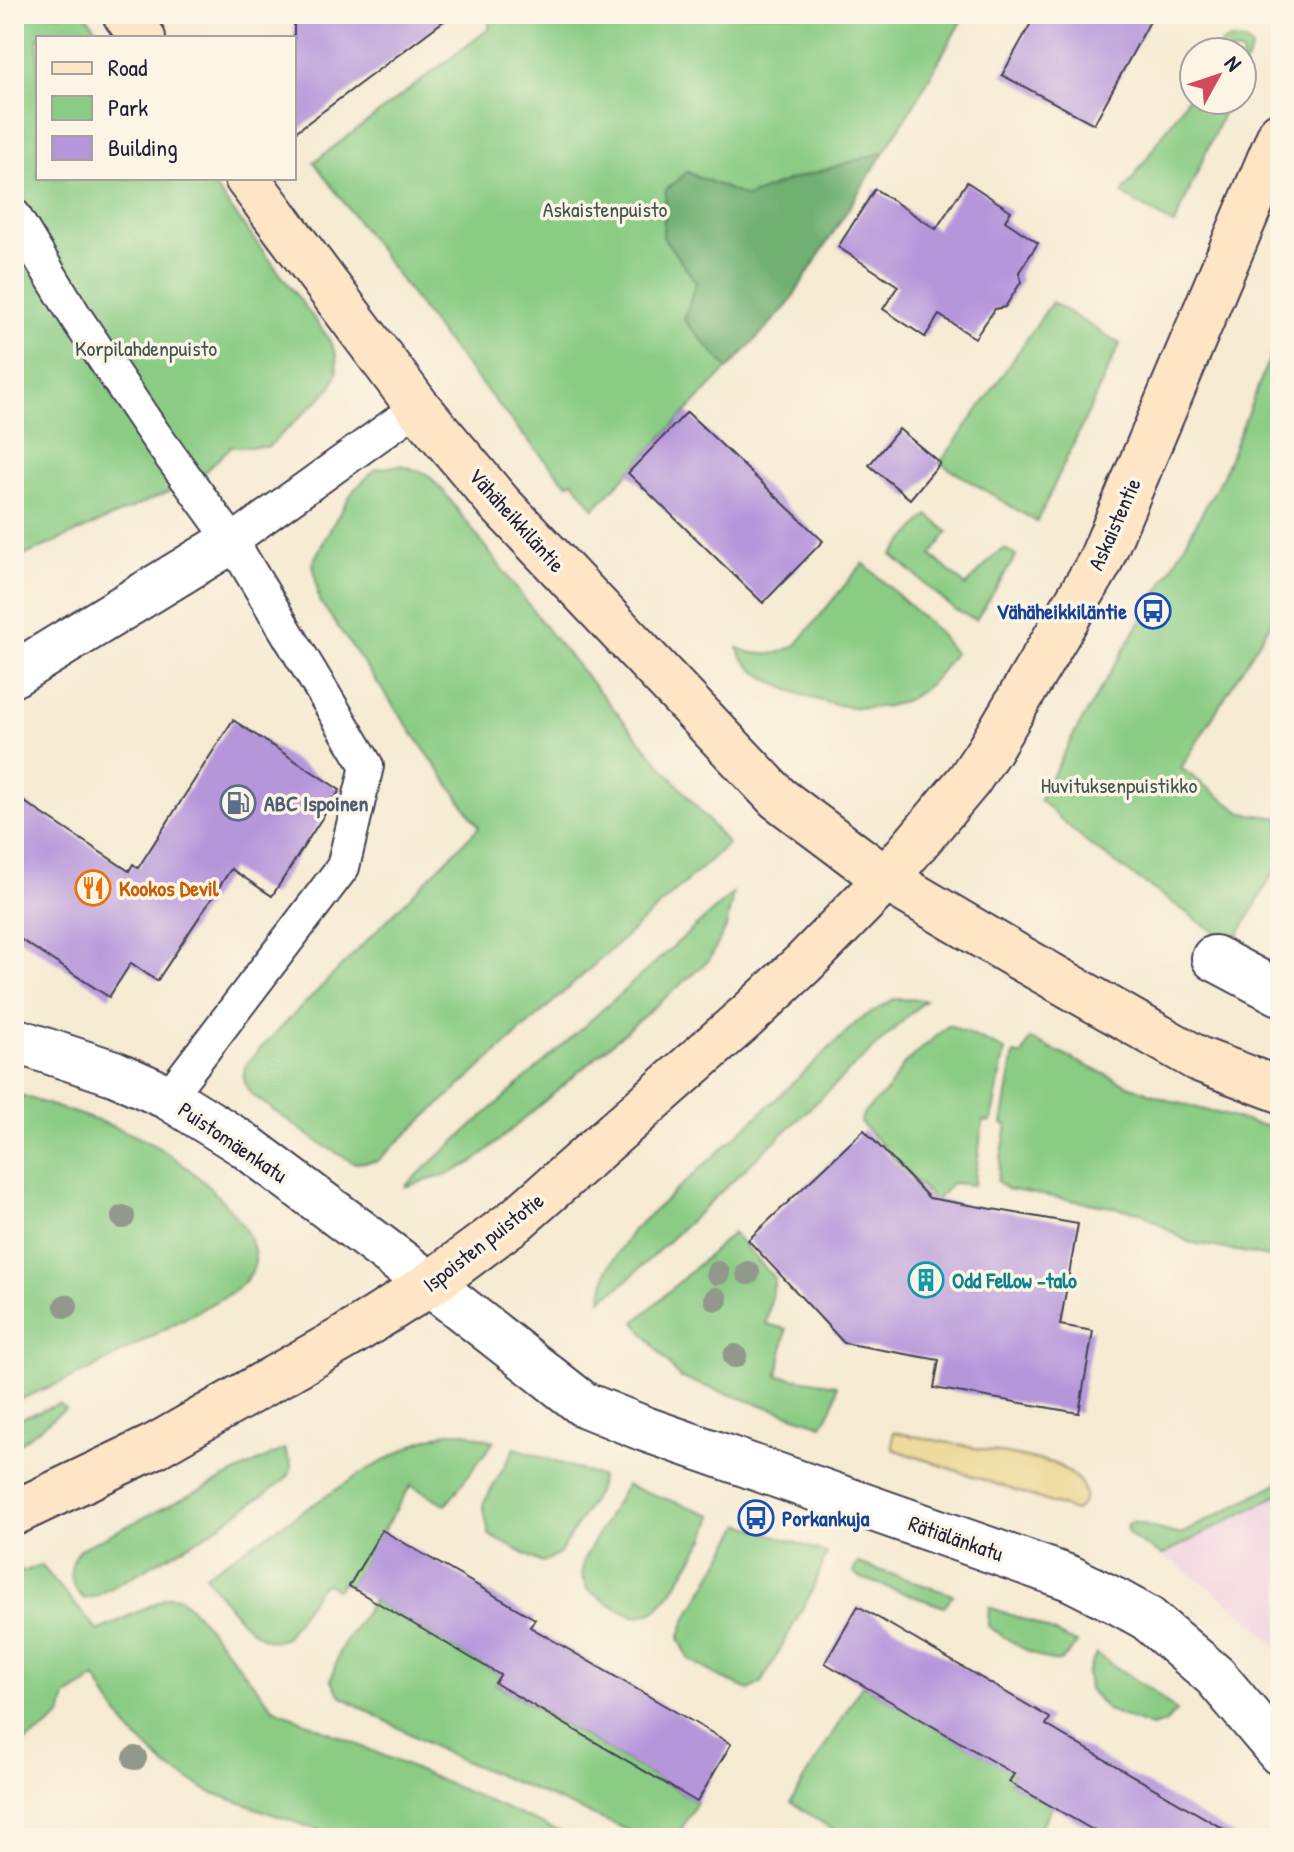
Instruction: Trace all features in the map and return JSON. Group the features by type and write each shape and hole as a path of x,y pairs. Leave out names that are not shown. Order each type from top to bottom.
{"main road":[{"path":"125,14 142,36"},
{"name":"Askaistentie","path":"886,879 969,780 1099,564 1280,134"},
{"name":"Vähäheikkiläntie","path":"248,180 418,407 508,513 778,798 886,879 1097,1003 1198,1059 1280,1090"},
{"name":"Ispoisten puistotie","path":"14,1513 155,1446 346,1337 430,1284 516,1220 746,1017 886,879"}],"street":[{"path":"14,674 232,541"},
{"path":"1214,958 1280,993"},
{"name":"Puistomäenkatu","path":"14,1040 114,1073 168,1097 243,1144 430,1284"},
{"name":"Rätiälänkatu","path":"430,1284 583,1404 645,1429 1070,1578 1147,1618 1215,1676 1280,1753"}],"lane":[{"path":"14,215 77,319 232,541 367,766 343,867 168,1097"},
{"path":"232,541 418,407"}],"shaded area":[{"path":"1280,1494 1280,1651 1253,1623 1208,1586 1162,1555"}],"green space":[{"name":"Korpilahdenpuisto","path":"14,14 85,14 102,36 36,36 36,180 210,180 327,336 336,354 337,372 331,388 268,447 231,447 196,480 14,560"},
{"name":"Askaistenpuisto","path":"487,14 965,14 918,98 787,306 594,509 573,481 567,484 524,436 444,339 314,162 490,28"},
{"path":"1178,113 1178,116 1222,116 1174,225 1122,194"},
{"path":"884,152 787,306 728,369 684,320 696,282 663,237 666,190 687,172 747,197 790,180"},
{"path":"1052,302 1120,344 1037,522 940,463"},
{"name":"Huvituksenpuistikko","path":"1280,331 1280,608 1181,768 1242,813 1280,818 1280,861 1233,945 1087,843 1040,800 1073,736 1223,475"},
{"path":"401,465 427,474 444,492 553,637 728,844 377,1161 354,1163 321,1144 251,1094 244,1074 248,1061 479,827 319,600 313,562 333,524 354,490 376,469"},
{"path":"928,515 948,532 931,555 966,586 997,553 1005,549 1016,556 976,620 955,610 892,555"},
{"path":"863,563 936,630 954,653 924,689 892,705 869,708 845,706 780,686 743,659 738,648 768,654 797,644"},
{"path":"733,893 726,928 709,960 475,1161 449,1174 404,1187"},
{"path":"894,999 925,1000 623,1284 601,1300 607,1270 633,1230 859,1020"},
{"path":"949,1025 1005,1050 991,1122 983,1121 974,1185 952,1183 935,1201 860,1122 864,1112 887,1091 904,1064"},
{"path":"1030,1039 1164,1099 1280,1130 1280,1259 1188,1242 1140,1212 1007,1189 997,1181 1007,1125 1002,1124 1014,1054 1022,1056"},
{"path":"14,1093 125,1131 172,1156 202,1180 232,1211 252,1243 255,1262 245,1281 233,1292 88,1371 14,1402"},
{"path":"733,1233 775,1279 766,1324 786,1329 778,1376 837,1385 836,1396 822,1425 680,1378 635,1322"},
{"path":"59,1404 65,1409 14,1448 14,1421"},
{"path":"449,1432 462,1432 494,1441 446,1505 411,1485 349,1586 342,1583 337,1590 327,1584 319,1588 285,1638 274,1640 251,1630 205,1575 363,1472 419,1442"},
{"path":"515,1448 601,1477 597,1492 560,1553 542,1563 489,1535 483,1504"},
{"path":"284,1449 291,1471 282,1482 204,1536 97,1596 84,1599 78,1593 71,1569 80,1549"},
{"path":"1280,1482 1280,1494 1162,1555 1127,1532 1128,1524 1132,1522 1183,1533"},
{"path":"626,1485 713,1515 705,1538 672,1592 655,1611 635,1617 587,1589 582,1576 583,1561"},
{"path":"741,1524 827,1553 811,1593 762,1682 749,1690 689,1659 679,1638 686,1620"},
{"path":"858,1563 953,1595 944,1607 858,1577 853,1572"},
{"path":"41,1565 98,1631 170,1596 179,1597 196,1613 273,1708 574,1838 340,1838 210,1792 167,1767 128,1729 96,1678 66,1697 61,1716 14,1749 14,1572"},
{"path":"373,1600 500,1675 495,1684 697,1802 676,1838 647,1838 447,1754 342,1697 331,1680 340,1650"},
{"path":"989,1607 1077,1643 1061,1660 1043,1658 988,1626"},
{"path":"1096,1654 1153,1691 1176,1711 1165,1723 1151,1727 1107,1710 1089,1689 1087,1674"},
{"path":"862,1685 1014,1773 1010,1782 1052,1806 1035,1838 845,1838 791,1802"}],"sand":[{"path":"893,1432 1053,1463 1068,1471 1080,1483 1085,1496 1075,1511 893,1449"}],"building":[{"path":"294,14 453,14 296,132"},
{"path":"1036,14 1154,14 1094,124 1002,75"},
{"path":"967,182 1011,211 1005,221 1038,243 1019,272 1021,282 1005,307 995,309 975,338 939,315 925,337 883,309 898,286 838,247 875,189 936,229"},
{"path":"687,412 823,541 763,603 628,473"},
{"path":"899,429 940,463 910,499 869,465"},
{"path":"233,720 340,790 272,896 231,869 157,981 131,963 109,997 14,935 14,795 129,871 133,864 138,868"},
{"name":"Odd Fellow -talo","path":"864,1130 929,1198 1078,1224 1060,1325 1093,1331 1079,1413 934,1388 939,1360 844,1343 748,1240"},
{"path":"382,1530 535,1619 530,1627 731,1744 697,1802 495,1683 500,1675 349,1586"},
{"path":"858,1606 1050,1718 1046,1725 1239,1838 1107,1838 1009,1782 1014,1774 825,1663"}],"place":[{"name":"Vähäheikkiläntie","path":"1153,611"},
{"name":"ABC Ispoinen","path":"238,803"},
{"name":"Kookos Devil","path":"93,888"},
{"name":"Odd Fellow -talo","path":"926,1280"},
{"name":"Porkankuja","path":"756,1518"}]}
